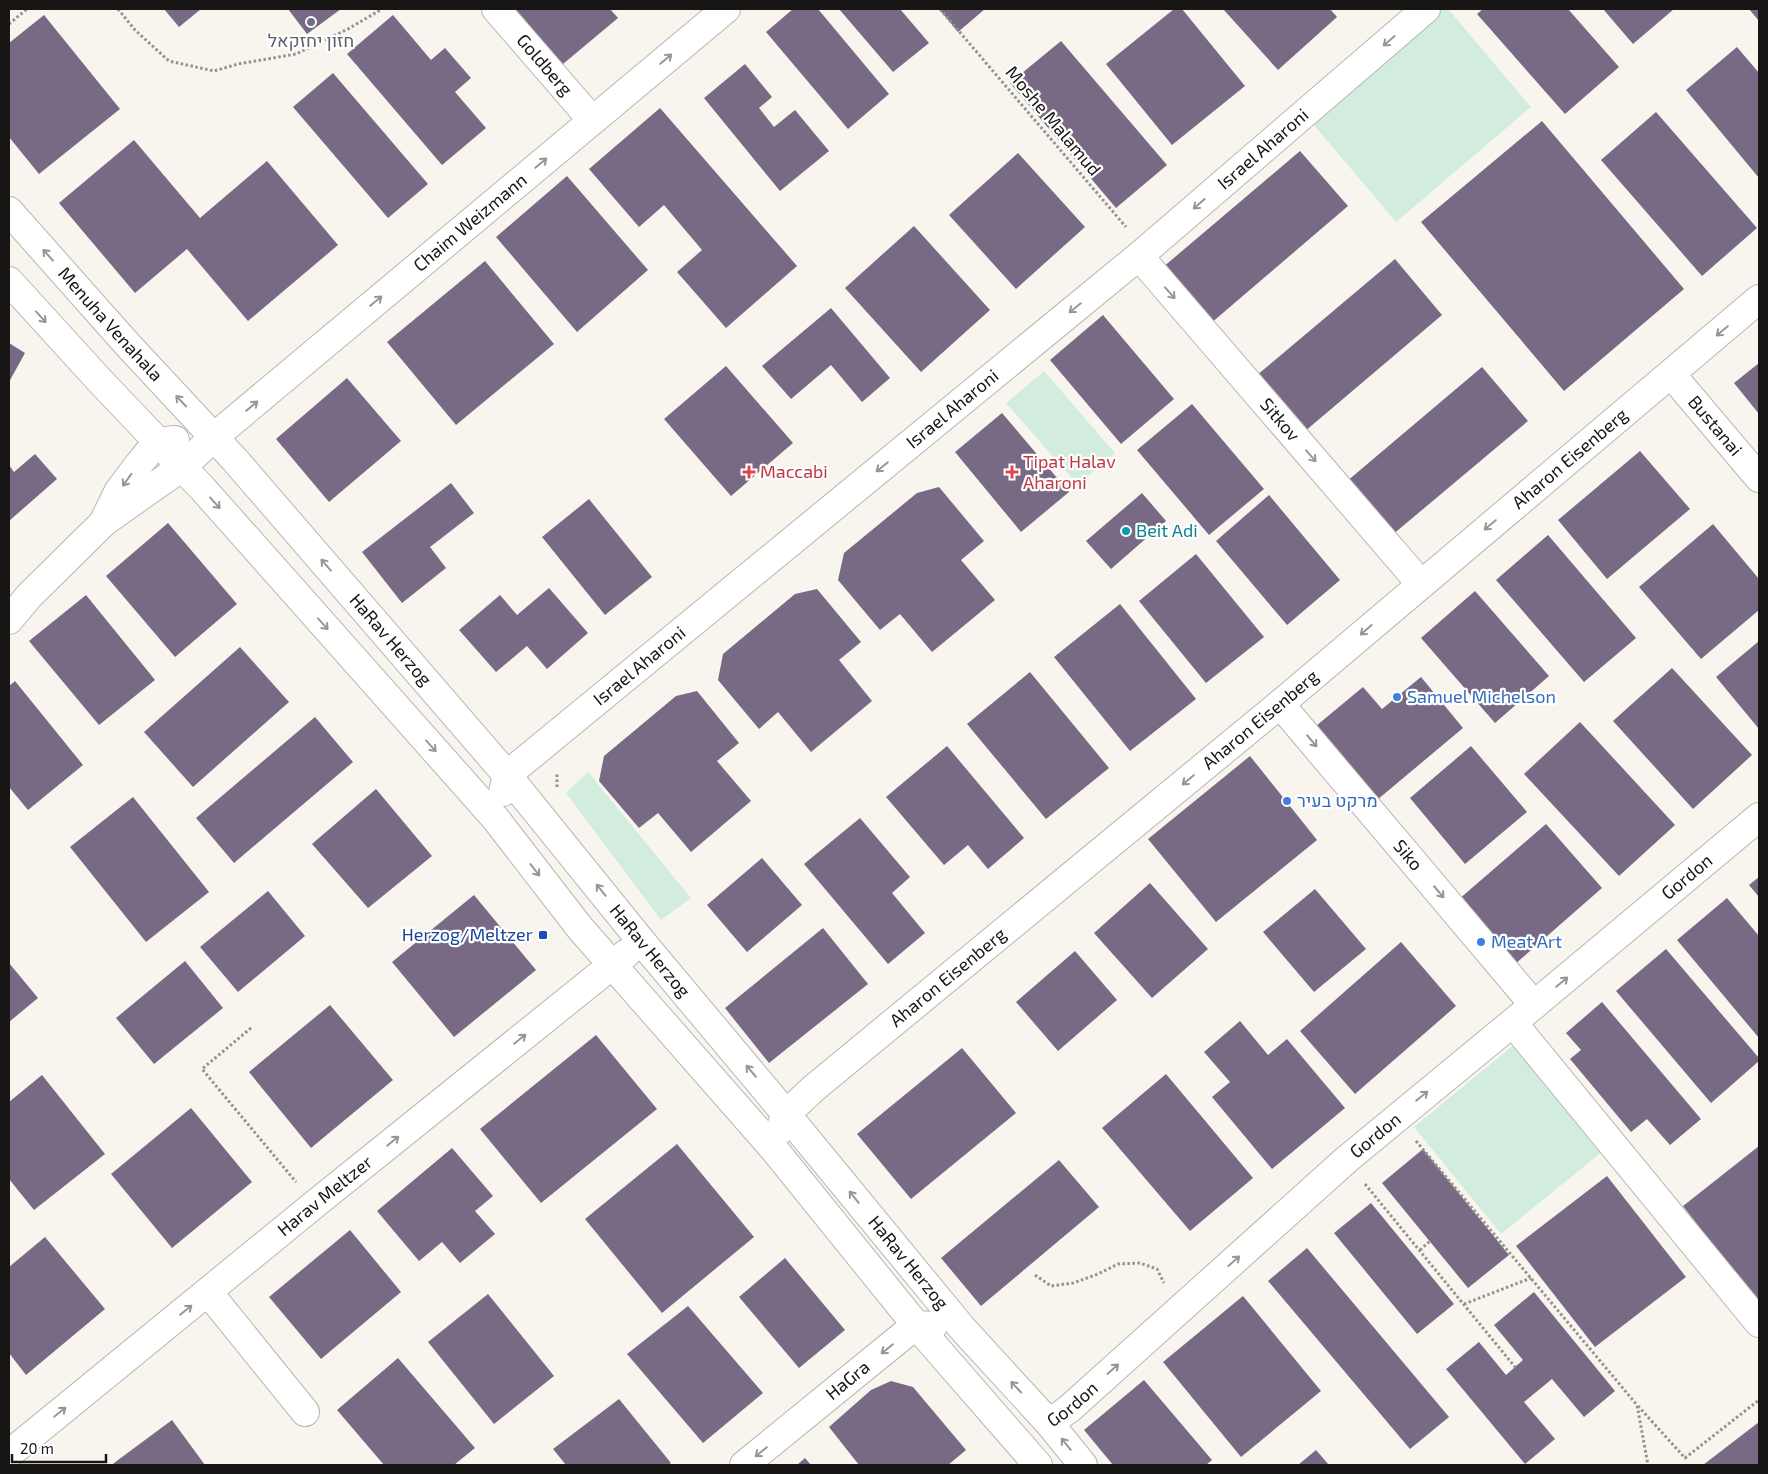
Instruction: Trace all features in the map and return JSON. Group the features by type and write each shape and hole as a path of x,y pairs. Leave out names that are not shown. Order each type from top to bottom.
{"street":[{"name":"Goldberg","path":"496,9 592,120"},
{"name":"Chaim Weizmann","path":"104,522 182,467 214,437 726,9"},
{"name":"Israel Aharoni","path":"508,775 1142,253 1426,9"},
{"name":"Menuha Venahala","path":"9,211 127,344 214,437"},
{"name":"Sitkov","path":"1142,253 1421,584"},
{"path":"9,280 101,382 182,467"},
{"name":"Aharon Eisenberg","path":"773,1148 786,1114 814,1088 1280,704 1759,299"},
{"name":"Bustanai","path":"1671,374 1759,478"},
{"path":"9,620 29,596 104,522 118,492 157,442 214,437"},
{"name":"HaRav Herzog","path":"214,437 508,775 642,942 962,1328 1049,1423 1083,1465"},
{"name":"HaRav Herzog","path":"182,467 495,818 580,928 773,1148 916,1326 1038,1465"},
{"path":"9,600 62,565"},
{"name":"Siko","path":"1280,704 1534,1005"},
{"path":"495,818 508,775"},
{"name":"Gordon","path":"987,1406 1049,1423 1069,1409 1396,1117 1513,1023 1759,817"},
{"name":"Harav Meltzer","path":"9,1454 314,1204 642,942"},
{"path":"1513,1023 1759,1323"},
{"path":"208,1292 305,1412"},
{"path":"916,1326 962,1328"},
{"name":"HaGra","path":"744,1465 916,1326"}],"path":[{"path":"9,24 28,9"},
{"path":"118,9 135,30 169,61 214,71 238,64 296,54 348,29 382,9"},
{"name":"Moshe Malamud","path":"940,9 1142,253"},
{"path":"251,1028 202,1069 314,1204"},
{"path":"1396,1117 1637,1405 1685,1458 1759,1400"},
{"path":"1346,1160 1515,1366"},
{"path":"1420,1250 1430,1241"},
{"path":"1035,1275 1051,1286 1073,1283 1118,1264 1140,1263 1157,1269 1162,1281 1184,1307"},
{"path":"1464,1304 1531,1278"},
{"path":"1637,1405 1648,1465"}],"green space":[{"path":"1437,9 1448,9 1531,107 1396,222 1308,118"},
{"path":"1044,371 1115,453 1078,485 1006,403"},
{"path":"588,772 691,898 661,920 566,793"},
{"path":"1515,1044 1603,1151 1501,1234 1414,1127"}],"building":[{"path":"164,9 201,9 179,27"},
{"name":"חזון יחזקאל","path":"288,9 341,9 307,34"},
{"path":"507,9 610,9 618,18 557,69"},
{"path":"793,9 818,9 889,94 848,129 766,32"},
{"path":"839,9 900,9 929,43 893,72"},
{"path":"939,9 985,9 958,32"},
{"path":"1174,9 1182,9 1245,86 1172,145 1106,64"},
{"path":"1223,9 1330,9 1337,17 1278,70"},
{"path":"1483,9 1568,9 1619,67 1565,114 1477,14"},
{"path":"1603,9 1674,9 1633,44"},
{"path":"1749,9 1759,9 1759,21"},
{"path":"44,15 120,109 39,174 9,137 9,43"},
{"path":"393,15 431,60 445,48 471,78 455,92 486,128 442,165 347,54"},
{"path":"1061,41 1167,165 1116,208 1010,83"},
{"path":"1737,47 1759,73 1759,178 1686,90"},
{"path":"745,64 772,97 759,108 774,127 795,110 829,151 780,191 704,98"},
{"path":"333,73 428,184 388,218 293,107"},
{"path":"660,108 797,266 726,328 677,272 702,250 664,205 639,227 589,169"},
{"path":"1656,112 1757,228 1702,276 1601,160"},
{"path":"1542,121 1684,289 1564,391 1421,222"},
{"path":"134,140 200,218 267,161 338,245 248,321 187,249 135,293 59,203"},
{"path":"1300,151 1348,206 1210,324 1162,268"},
{"path":"1018,153 1085,227 1016,289 949,215"},
{"path":"567,176 648,270 577,332 496,237"},
{"path":"914,226 990,310 921,372 845,288"},
{"path":"1395,259 1442,315 1304,432 1256,376"},
{"path":"485,261 554,344 456,425 387,342"},
{"path":"831,308 890,378 862,402 831,365 791,399 762,366"},
{"path":"1103,315 1174,399 1121,444 1050,360"},
{"path":"9,343 25,353 9,382"},
{"path":"1759,363 1759,414 1734,383"},
{"path":"726,366 793,443 731,496 664,419"},
{"path":"1482,367 1528,421 1391,536 1346,482"},
{"path":"347,378 401,441 329,502 276,439"},
{"path":"1192,404 1264,489 1209,535 1137,450"},
{"name":"Tipat Halav Aharoni","path":"1002,413 1069,492 1021,532 955,452"},
{"path":"1640,451 1690,509 1607,579 1558,520"},
{"path":"35,454 57,479 9,521 9,465 14,472"},
{"path":"451,483 474,513 430,547 446,568 402,603 362,552"},
{"path":"939,487 984,541 961,560 995,600 932,652 900,614 880,630 838,580 844,553 917,493"},
{"name":"Beit Adi","path":"1142,493 1166,521 1111,569 1086,541"},
{"path":"1269,495 1340,580 1287,625 1216,541"},
{"path":"589,499 652,577 605,615 542,537"},
{"path":"168,523 237,604 175,657 106,576"},
{"path":"1713,524 1759,579 1759,610 1701,659 1639,587"},
{"path":"1548,535 1636,638 1584,682 1496,580"},
{"path":"1196,554 1264,637 1206,683 1139,601"},
{"path":"549,588 588,633 547,669 527,646 496,672 459,630 500,595 517,615"},
{"path":"817,589 861,642 839,660 872,701 811,752 778,712 759,729 718,680 723,654 795,594"},
{"path":"1475,591 1549,676 1495,723 1421,638"},
{"path":"86,595 155,680 99,725 29,641"},
{"path":"1120,604 1196,699 1130,751 1054,657"},
{"path":"1759,641 1759,729 1716,677"},
{"path":"240,647 289,702 193,787 144,732"},
{"path":"1672,668 1752,755 1693,809 1613,721"},
{"path":"1030,672 1109,768 1046,819 967,724"},
{"path":"1421,677 1463,728 1377,800 1316,726 1363,687 1382,709"},
{"path":"15,681 83,765 28,810 9,787 9,686"},
{"path":"697,691 739,743 717,761 751,801 691,852 658,813 639,828 599,781 604,756 676,696"},
{"path":"315,717 353,762 234,863 196,818"},
{"path":"1580,722 1675,825 1619,876 1524,774"},
{"path":"947,746 1024,838 988,869 968,845 944,865 886,797"},
{"path":"1471,746 1527,812 1465,864 1410,798"},
{"path":"1250,756 1317,840 1216,922 1148,839"},
{"path":"376,789 432,856 368,908 312,844"},
{"path":"133,797 209,892 146,942 70,847"},
{"path":"860,818 910,877 892,893 925,933 888,964 804,864"},
{"path":"1546,824 1602,888 1514,965 1458,900"},
{"path":"762,858 802,905 747,952 707,905"},
{"path":"1759,877 1759,897 1749,885"},
{"path":"1150,883 1208,949 1152,998 1094,933"},
{"path":"1315,889 1366,949 1314,992 1263,932"},
{"path":"268,891 305,936 238,992 200,947"},
{"path":"474,895 536,970 454,1037 392,962"},
{"path":"1727,898 1759,936 1759,1038 1677,940"},
{"path":"823,928 868,984 769,1063 725,1008"},
{"path":"1401,942 1456,1006 1355,1094 1300,1031"},
{"path":"1666,949 1759,1058 1759,1061 1711,1103 1616,991"},
{"path":"1075,951 1117,1000 1058,1051 1016,1002"},
{"path":"185,961 223,1008 154,1064 116,1018"},
{"path":"9,963 38,998 9,1022"},
{"path":"1602,1002 1701,1119 1670,1145 1647,1119 1631,1132 1570,1059 1581,1050 1566,1033"},
{"path":"330,1005 393,1080 311,1148 249,1072"},
{"path":"1240,1021 1268,1055 1287,1039 1345,1108 1272,1169 1212,1097 1230,1082 1204,1052"},
{"path":"596,1035 657,1109 541,1203 480,1129"},
{"path":"962,1048 1016,1113 911,1199 857,1134"},
{"path":"1166,1074 1253,1178 1190,1231 1102,1128"},
{"path":"42,1075 105,1154 34,1210 9,1179 9,1102"},
{"path":"191,1108 252,1182 172,1248 111,1174"},
{"path":"677,1144 754,1237 662,1313 585,1219"},
{"path":"1759,1146 1759,1304 1683,1206"},
{"path":"452,1148 493,1196 475,1211 495,1234 460,1263 442,1242 419,1261 377,1211"},
{"path":"1423,1149 1509,1255 1468,1288 1382,1183"},
{"path":"1059,1160 1099,1207 981,1306 941,1258"},
{"path":"1607,1176 1686,1277 1595,1347 1516,1246"},
{"path":"1371,1203 1454,1304 1417,1334 1334,1233"},
{"path":"350,1230 401,1292 321,1359 269,1297"},
{"path":"45,1237 105,1309 26,1375 9,1353 9,1267"},
{"path":"1307,1248 1449,1417 1410,1449 1268,1281"},
{"path":"785,1258 845,1330 799,1368 739,1297"},
{"path":"1534,1292 1615,1391 1584,1417 1552,1379 1524,1402 1555,1439 1525,1464 1446,1369 1479,1342 1506,1375 1523,1360 1494,1325"},
{"path":"488,1294 554,1376 494,1424 428,1342"},
{"path":"1243,1296 1321,1391 1241,1457 1163,1362"},
{"path":"688,1306 763,1393 703,1443 627,1354"},
{"path":"398,1358 475,1448 454,1465 384,1465 337,1410"},
{"path":"1144,1380 1212,1460 1206,1465 1113,1465 1084,1430"},
{"path":"891,1381 913,1387 966,1450 948,1465 859,1465 829,1427 871,1390"},
{"path":"619,1399 671,1463 668,1465 566,1465 553,1449"},
{"path":"172,1420 205,1465 112,1465 114,1463"},
{"path":"1759,1422 1759,1465 1703,1465"},
{"path":"1316,1450 1329,1465 1298,1465"},
{"path":"805,1458 811,1465 797,1465"}],"place":[{"name":"חזון יחזקאל","path":"311,22"},
{"name":"Maccabi","path":"749,472"},
{"name":"Tipat Halav Aharoni","path":"1012,472"},
{"name":"Beit Adi","path":"1126,531"},
{"name":"Samuel Michelson","path":"1397,697"},
{"name":"מרקט בעיר","path":"1287,801"},
{"name":"Herzog/Meltzer","path":"543,935"},
{"name":"Meat Art","path":"1481,942"}]}
